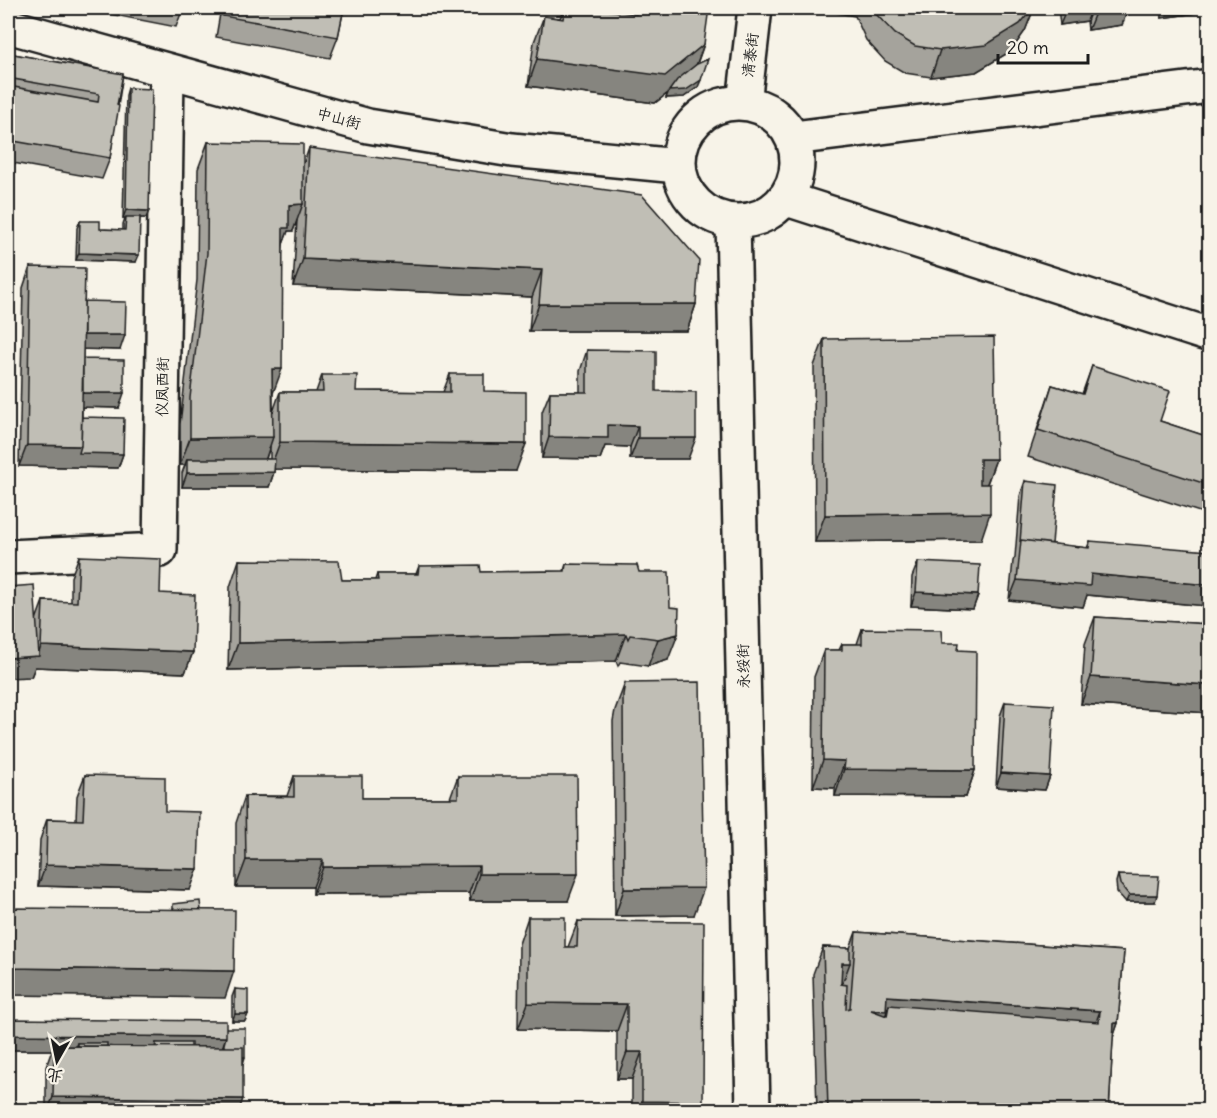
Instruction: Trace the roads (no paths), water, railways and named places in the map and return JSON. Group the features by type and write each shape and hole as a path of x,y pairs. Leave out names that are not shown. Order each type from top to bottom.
{"street":[{"name":"清泰街","path":"744,103 755,8"},
{"name":"中山街","path":"8,27 368,126 512,150 678,166"},
{"name":"仪凤西街","path":"8,557 160,550 167,72"},
{"path":"793,138 1209,86"},
{"path":"744,103 764,108 781,120 793,138 798,163 795,183 784,201 773,212 754,220 733,222 713,217 702,210 688,195 678,166 680,146 690,127 704,112 724,104 744,103"},
{"path":"784,201 793,201 1209,335"},
{"name":"永绥街","path":"733,222 753,1110"}]}
